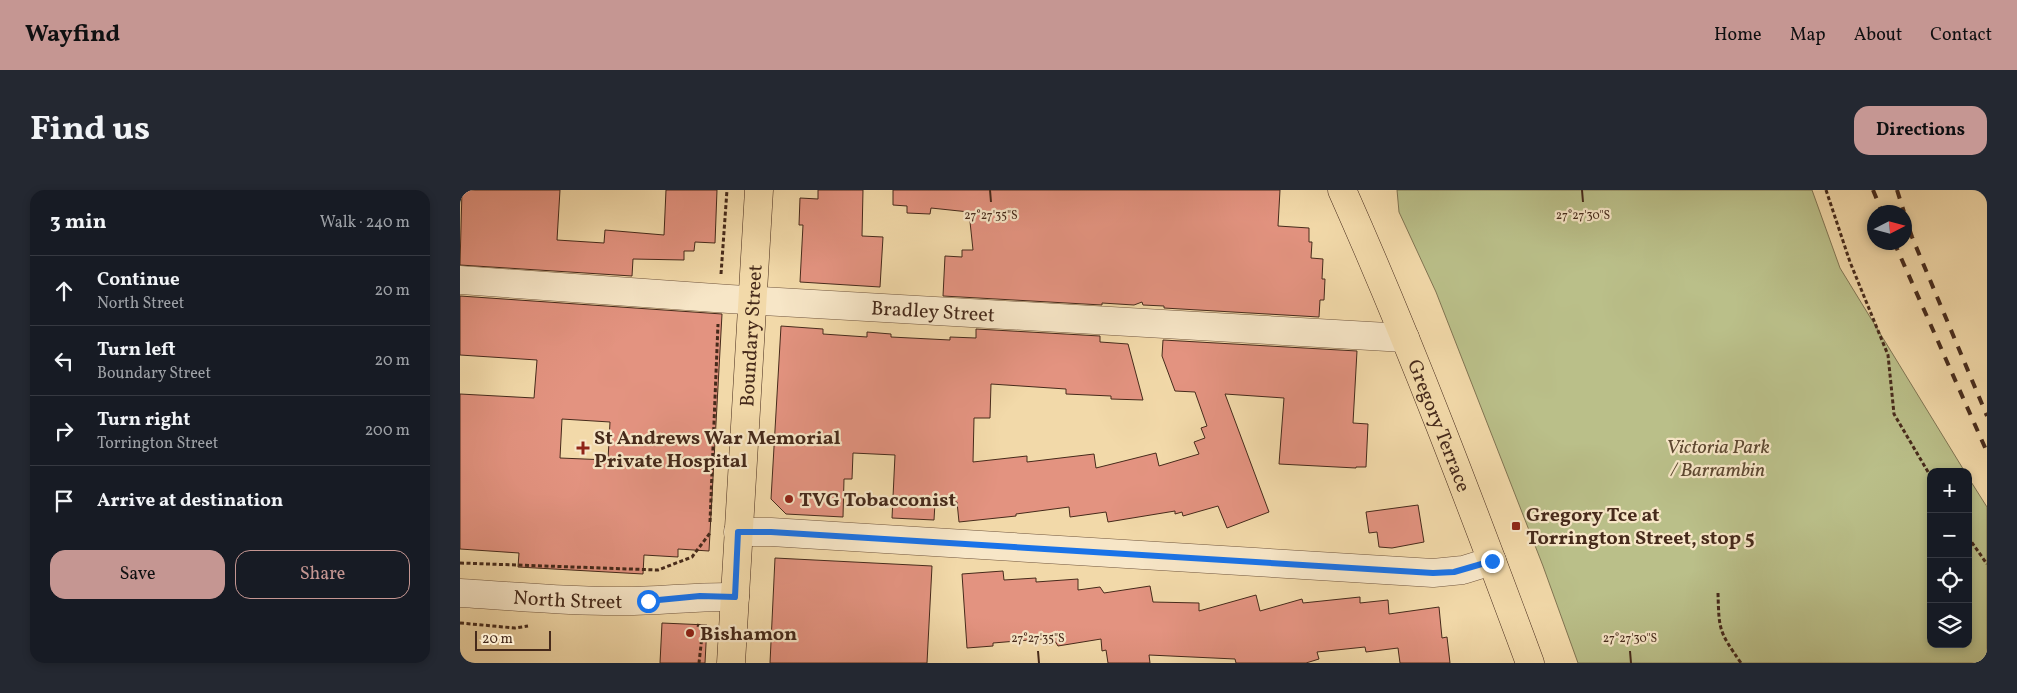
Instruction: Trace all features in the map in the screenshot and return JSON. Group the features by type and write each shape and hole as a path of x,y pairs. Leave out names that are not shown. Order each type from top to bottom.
{"main road":[{"name":"Boundary Street","path":"731,663 759,190"},
{"name":"Gregory Terrace","path":"1342,190 1405,338 1530,663"}],"street":[{"name":"Bradley Street","path":"460,280 752,301 1405,338"},
{"path":"738,532 771,532 1433,573 1454,572 1492,561"},
{"name":"North Street","path":"460,593 595,601 648,601 700,596 735,597"}],"path":[{"path":"721,277 727,190"},
{"path":"1826,190 1850,262 1888,354 1894,414 1927,470"},
{"path":"460,564 658,570 692,557 710,536 718,315"},
{"path":"1972,542 1987,564"},
{"path":"1718,593 1721,632 1727,645 1741,663"}],"green space":[{"name":"Victoria Park / Barrambin","path":"1397,190 1812,190 1840,268 1963,468 1927,468 1927,648 1972,648 1972,483 1987,507 1987,663 1578,663 1543,566 1436,292 1399,212"}],"building":[{"path":"462,190 560,190 557,240 604,243 605,230 664,235 666,190 717,190 715,243 695,242 694,251 684,251 684,260 633,259 632,276 460,265"},
{"path":"818,190 863,190 862,236 883,237 880,287 800,282 803,225 799,225 800,198 818,199"},
{"path":"893,190 1280,190 1278,226 1309,228 1309,242 1312,242 1311,258 1323,259 1322,279 1325,279 1324,300 1320,300 1319,317 1164,308 1164,306 1143,305 1142,302 1134,305 1102,303 1102,305 943,296 945,256 962,257 962,250 973,250 969,212 931,208 930,214 907,213 907,206 893,205"},
{"name":"St Andrews War Memorial Private Hospital","path":"460,296 722,314 709,551 678,549 678,557 644,555 643,574 518,567 519,553 460,549 460,394 534,398 537,360 460,355","holes":["562,419 610,422 608,460 560,458"]},
{"path":"781,326 823,329 823,334 867,337 867,332 891,334 891,337 950,340 950,337 976,338 976,329 1100,336 1100,342 1128,344 1143,400 1111,399 1111,396 1066,394 1066,389 991,384 990,418 974,418 973,462 1027,456 1027,462 1094,454 1096,468 1156,453 1159,466 1199,454 1194,442 1205,438 1201,428 1207,426 1195,392 1175,391 1162,356 1163,340 1357,351 1353,423 1368,424 1366,467 1279,464 1284,398 1225,394 1269,512 1227,528 1218,506 1183,516 1182,512 1175,514 1175,511 1108,522 1106,512 1070,517 1069,507 1016,514 1016,516 959,522 957,502 935,503 934,520 892,518 895,455 853,453 852,479 844,479 843,517 786,514 771,499"},
{"path":"1418,505 1424,542 1392,548 1379,547 1377,532 1369,533 1366,512"},
{"path":"775,558 932,566 927,663 770,663"},
{"path":"1003,571 1004,580 1036,578 1036,582 1078,579 1078,590 1100,587 1104,593 1150,586 1153,602 1199,603 1199,611 1256,595 1260,611 1302,599 1303,603 1360,597 1360,603 1388,600 1389,614 1439,607 1442,638 1447,637 1450,663 1400,663 1398,648 1366,652 1365,647 1317,652 1319,659 1306,663 1236,663 1235,659 1149,655 1150,663 1108,663 1106,650 1102,651 1101,639 1058,646 1053,638 993,643 993,646 967,648 962,574"},
{"path":"662,623 707,625 705,663 660,663"}],"railway":[{"path":"1873,190 1879,205"},
{"path":"1897,190 1902,205"},
{"path":"1912,237 1987,416"},
{"path":"1898,250 1987,452"}],"place":[{"name":"St Andrews War Memorial Private Hospital","path":"583,448"},
{"name":"TVG Tobacconist","path":"789,499"},
{"name":"Gregory Tce at Torrington Street, stop 5","path":"1516,526"},
{"name":"Bishamon","path":"690,633"}],"route":[{"path":"648,601 700,596 735,597 738,532 771,532 1433,573 1464,570 1492,561"}]}
